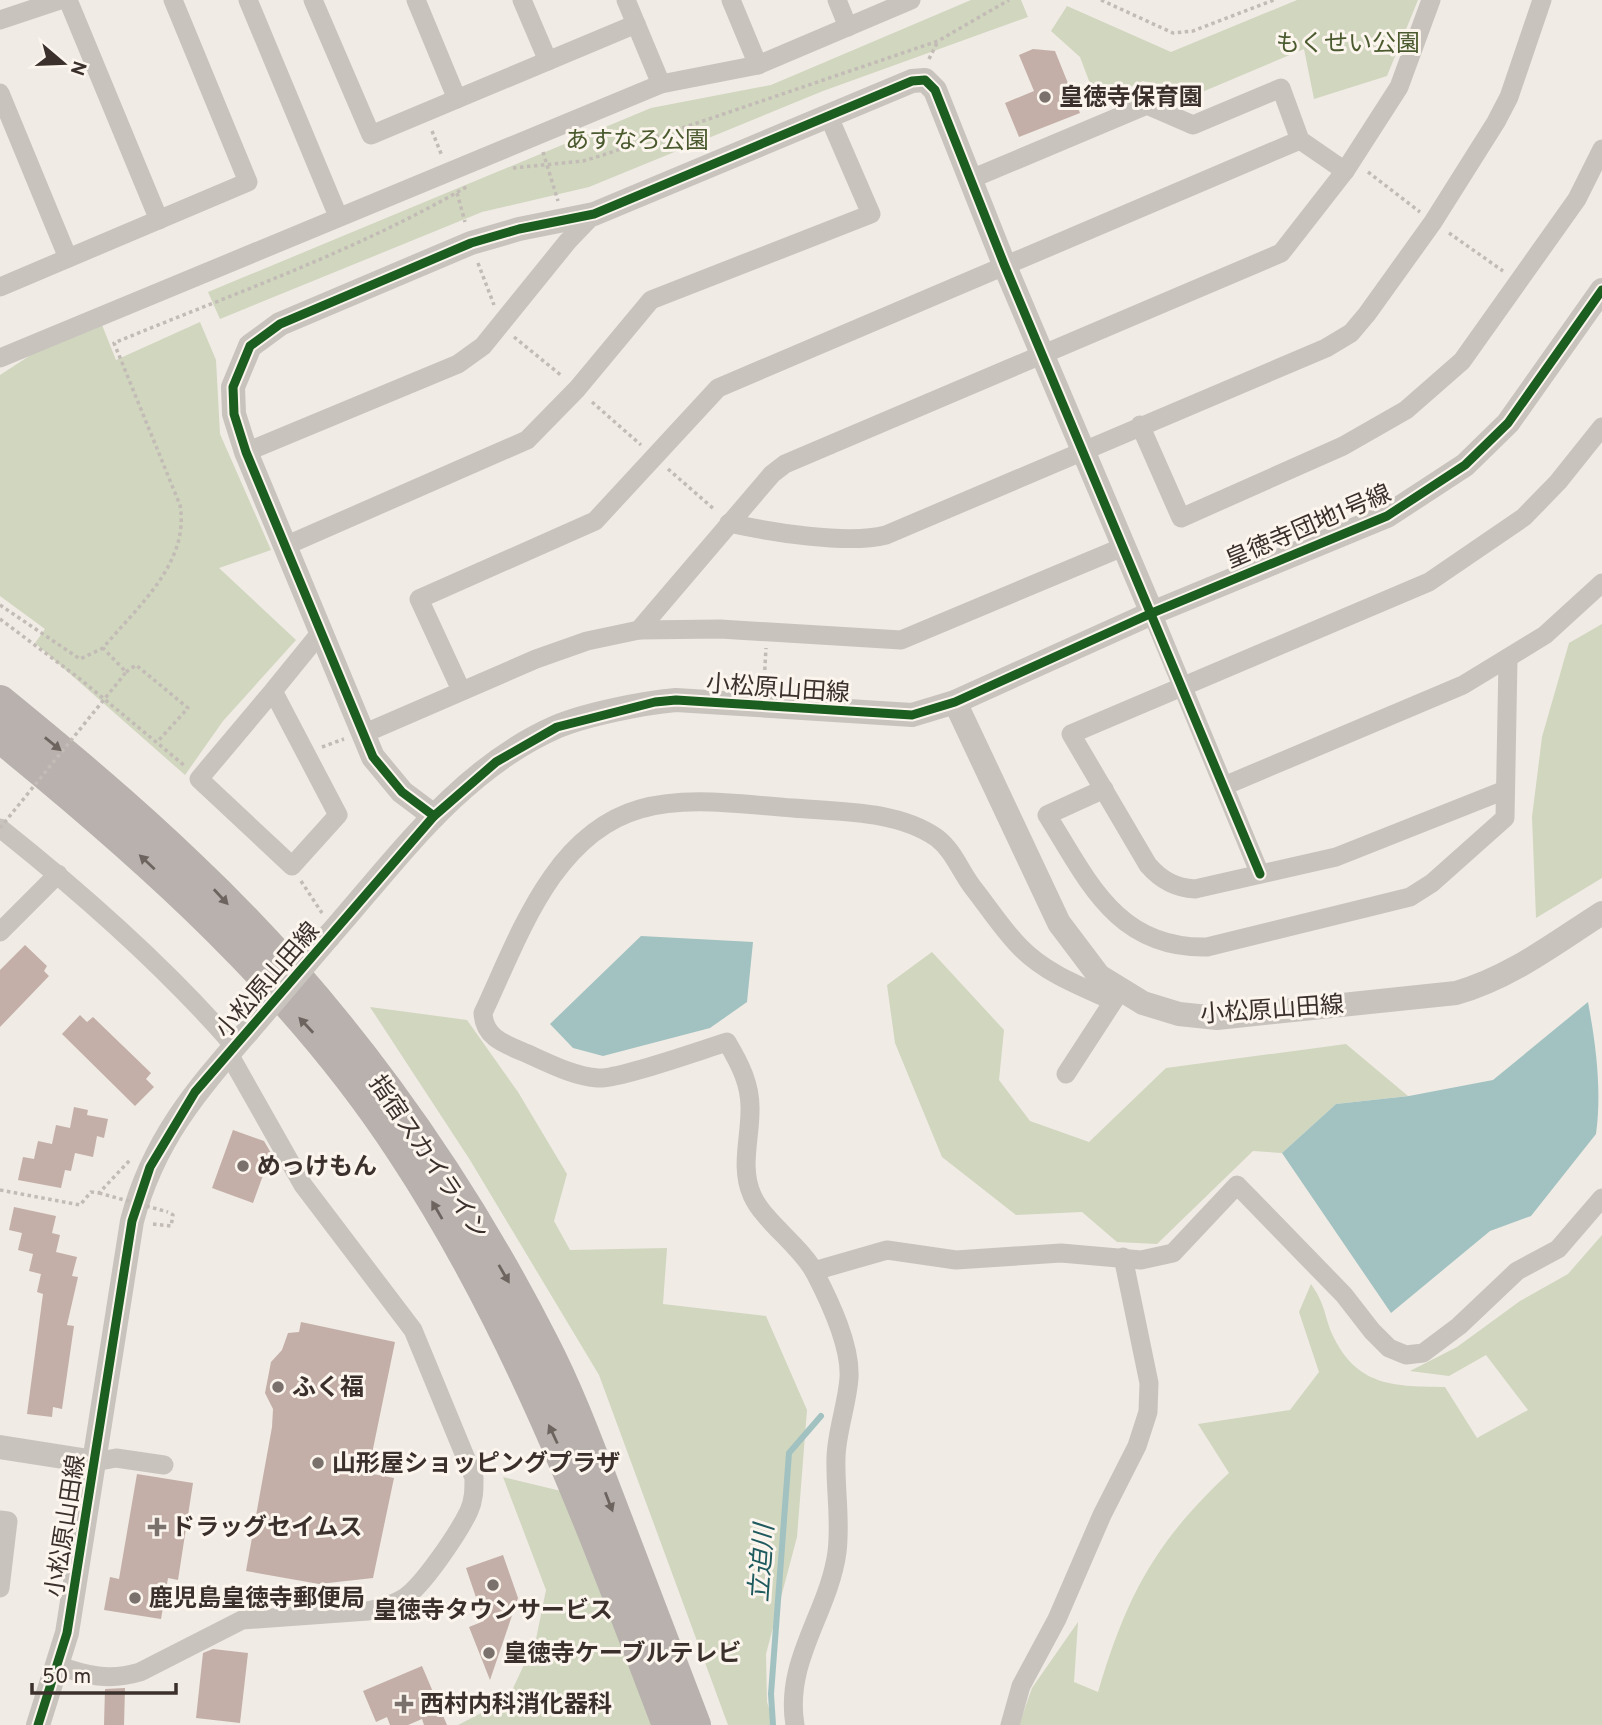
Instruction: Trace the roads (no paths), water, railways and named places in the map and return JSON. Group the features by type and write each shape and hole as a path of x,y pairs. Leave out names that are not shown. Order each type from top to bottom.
{"main road":[{"name":"指宿スカイライン","path":"0,701 102,784 194,869 328,1015 388,1091 472,1216 544,1344 583,1433 695,1725"},
{"name":"指宿スカイライン","path":"0,737 149,864 228,941 326,1046 402,1151 489,1299 562,1453 668,1725"}],"street":[{"path":"0,20 60,0"},
{"path":"68,0 159,220"},
{"path":"0,287 248,182 173,0"},
{"path":"247,0 338,216"},
{"path":"313,0 371,135 636,24"},
{"path":"416,0 457,99"},
{"path":"522,0 548,61"},
{"path":"626,0 661,84"},
{"path":"731,0 758,65"},
{"path":"837,0 848,27"},
{"path":"0,358 661,84 758,65 911,0"},
{"path":"639,630 772,474 786,464 1281,253 1348,165 1399,87 1431,0"},
{"path":"729,523 758,529 869,540 1326,348 1351,332 1433,222 1500,114 1542,0"},
{"path":"434,816 402,792 386,775 358,735 321,632 246,452 234,414 233,387 250,346 265,332 471,243 519,229 594,214 912,81 925,80 936,90 1004,264 1260,874"},
{"path":"971,179 1147,105 1193,125 1281,88 1300,140 1348,165"},
{"path":"0,93 68,258"},
{"path":"285,545 527,440 577,389 651,300 871,214 829,117"},
{"path":"461,690 419,599 595,521 718,388 1300,140"},
{"path":"1140,425 1181,518 1343,446 1406,410 1462,361 1577,199 1602,149"},
{"path":"246,452 458,364 483,346 568,241 594,214"},
{"name":"皇徳寺団地1号線","path":"955,702 1152,613 1387,516 1426,493 1465,465 1508,423 1602,290"},
{"path":"1505,790 1345,854 1195,889 1184,889 1158,878 1071,734 1429,582 1524,517 1558,482 1602,427"},
{"path":"358,735 461,690 587,641 639,630 685,628 901,640 1123,547"},
{"path":"1224,786 1427,702 1508,660 1545,635 1602,583"},
{"path":"273,691 338,815 292,866 199,779 321,632"},
{"path":"1104,789 1047,815 1096,895 1115,916 1147,935 1178,946 1207,947 1410,897 1438,878 1504,818 1508,660"},
{"name":"小松原山田線","path":"38,1725 67,1633 132,1221 142,1184 171,1127 195,1092 237,1044 326,925 434,816 496,762 557,727 655,702 676,700 881,715 912,715 955,702 1059,923 1116,995 1179,1014 1217,1017 1456,993 1481,986 1516,970 1602,913"},
{"path":"795,1725 794,1688 801,1652 836,1556 839,1530 835,1489 837,1437 845,1406 850,1364 814,1271 752,1197 746,1151 749,1093 743,1069 727,1042 601,1078 578,1074 504,1044 491,1035 484,1023 483,1013 552,877 569,854 606,825 639,809 676,803 836,811 893,819 916,827 944,845 1020,948 1051,972 1116,995 1066,1074"},
{"path":"0,828 58,874 237,1044 303,1185 413,1330 474,1478 474,1494 469,1511 420,1585 404,1598 368,1611 242,1620 140,1672 122,1677 88,1676 57,1665"},
{"path":"0,932 58,874"},
{"path":"814,1271 887,1250 956,1260 1061,1253 1140,1260 1173,1253 1237,1185 1344,1295 1372,1331 1389,1348 1406,1355 1423,1353 1459,1326 1517,1271 1558,1249 1602,1198"},
{"path":"1010,1725 1021,1686 1057,1619 1102,1515 1137,1446 1148,1412 1149,1384 1123,1257"},
{"path":"0,1447 95,1462 116,1458 164,1465"},
{"path":"0,1520 8,1521 0,1588"}],"water":[{"path":"641,936 753,942 747,1002 710,1028 603,1056 573,1048 550,1024"},
{"path":"1588,1002 1597,1068 1596,1134 1531,1216 1490,1231 1391,1313 1282,1153 1336,1104 1409,1096 1493,1080"}],"waterway":[{"name":"立迫川","path":"773,1725 771,1694 789,1453 821,1416"}],"place":[{"name":"皇徳寺保育園","path":"1045,97"},
{"name":"めっけもん","path":"243,1166"},
{"name":"ふく福","path":"278,1387"},
{"name":"山形屋ショッピングプラザ","path":"318,1463"},
{"name":"ドラッグセイムス","path":"157,1527"},
{"name":"皇徳寺タウンサービス","path":"493,1585"},
{"name":"鹿児島皇徳寺郵便局","path":"135,1598"},
{"name":"皇徳寺ケーブルテレビ","path":"489,1653"},
{"name":"西村内科消化器科","path":"404,1704"}],"park label":[{"name":"もくせい公園","path":"1348,43"},
{"name":"あすなろ公園","path":"637,140"}]}
